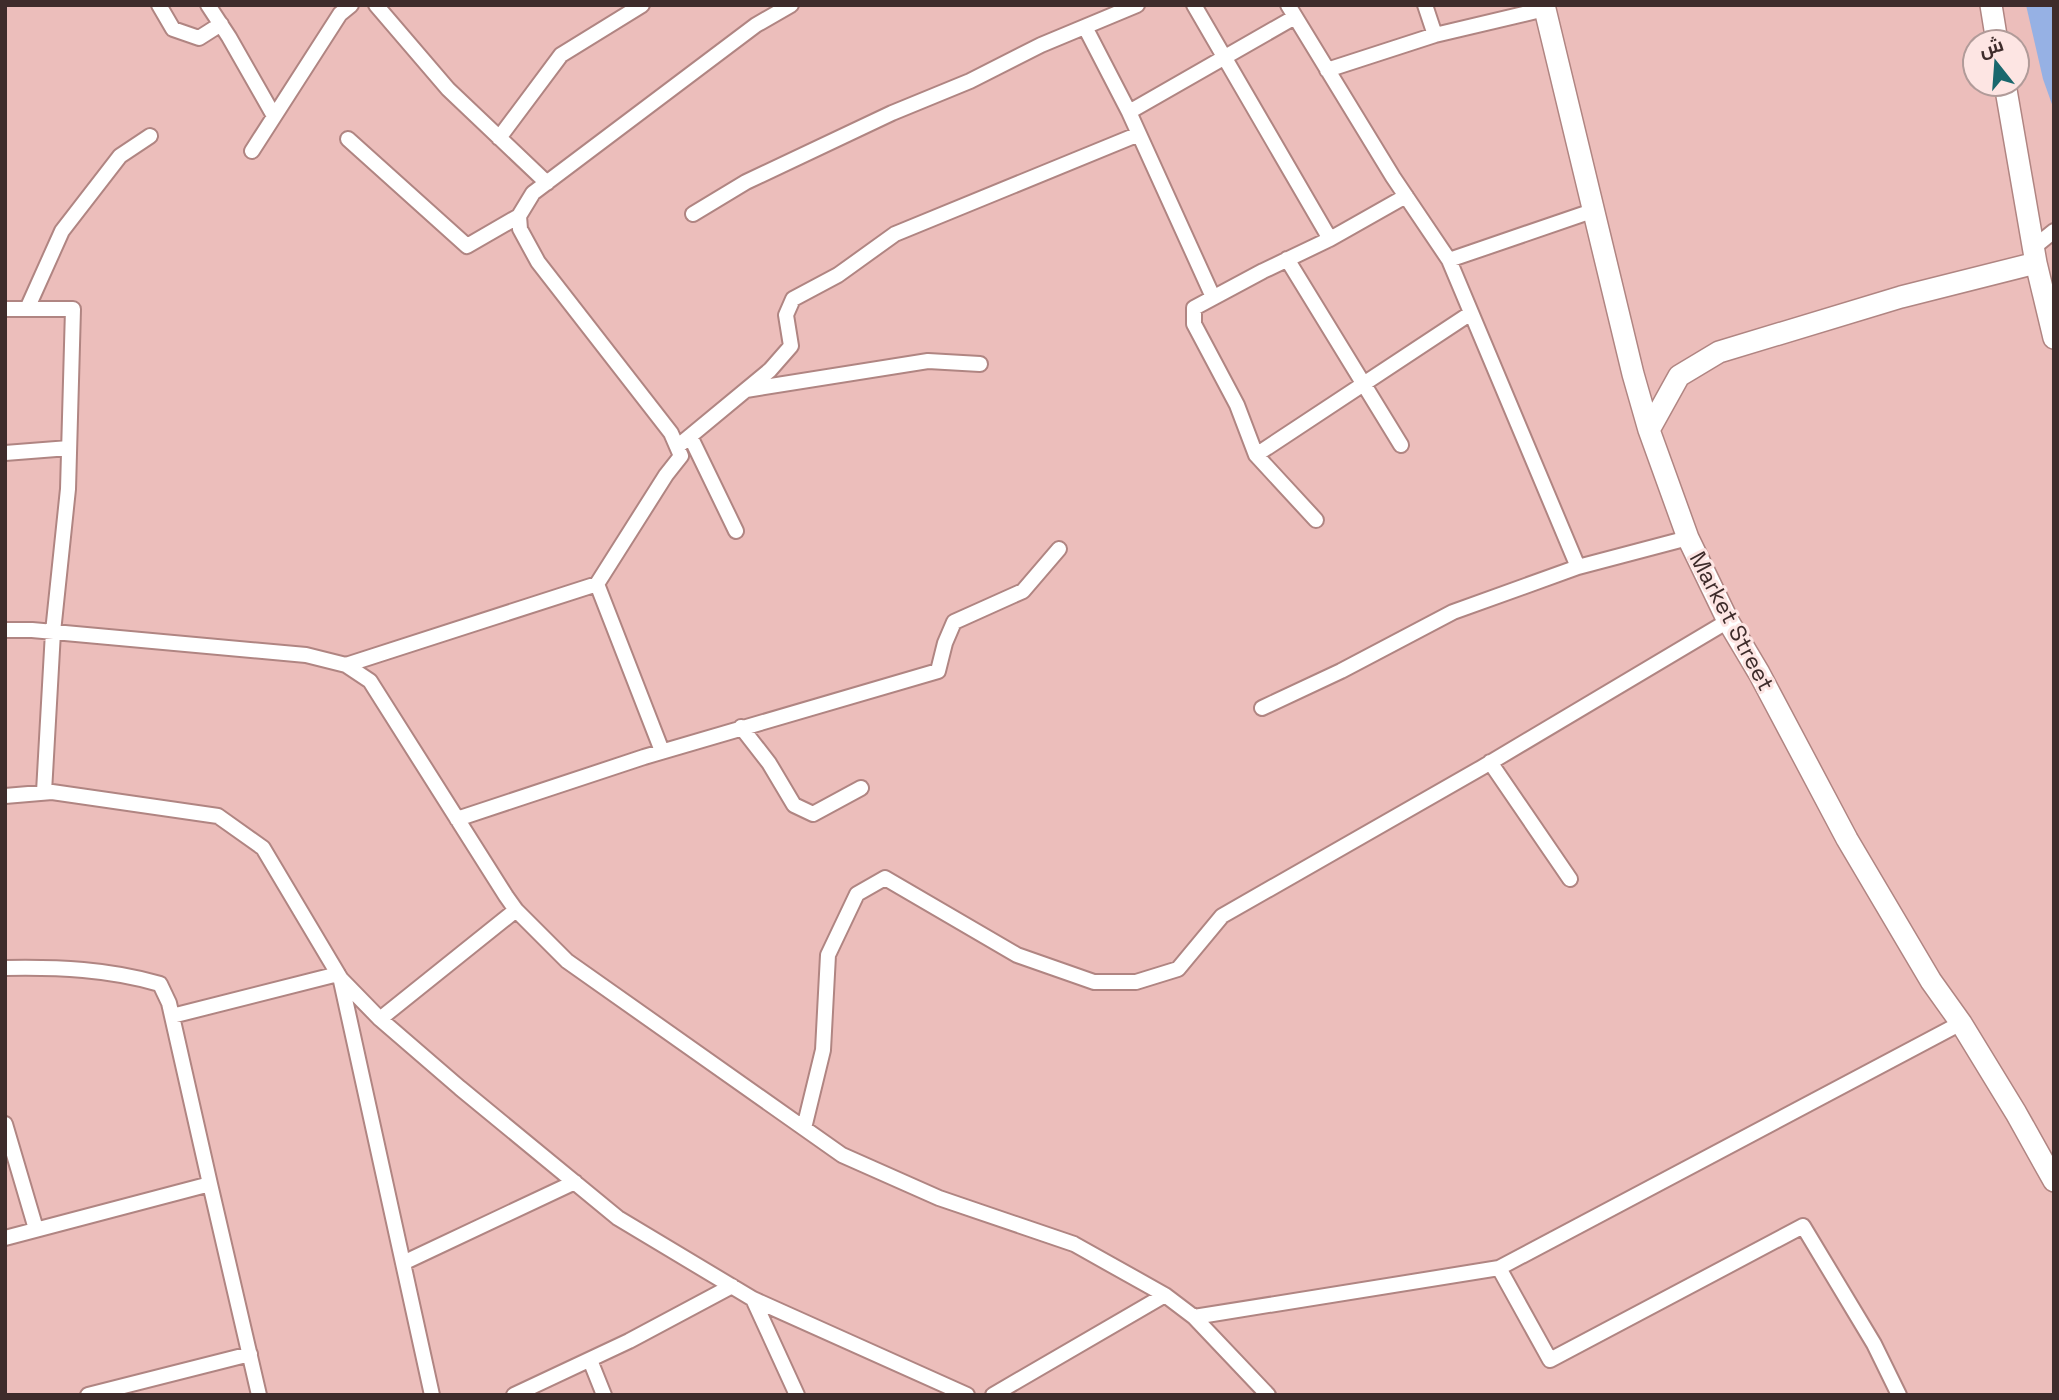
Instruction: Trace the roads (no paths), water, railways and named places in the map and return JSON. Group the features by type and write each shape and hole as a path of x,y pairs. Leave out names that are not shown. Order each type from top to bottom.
{"street":[{"path":"159,5 173,29 199,38 221,24"},
{"path":"208,5 274,116"},
{"path":"252,151 340,14 351,5"},
{"path":"376,5 448,89 547,183"},
{"path":"499,138 561,55 642,5"},
{"path":"348,139 467,246 519,216 534,193 772,10 790,5"},
{"path":"694,214 746,182 892,113 970,81 1041,45 1137,5"},
{"path":"1194,5 1330,239"},
{"path":"1425,5 1436,35"},
{"path":"1991,5 1995,28"},
{"path":"1327,70 1436,35 1545,7"},
{"name":"Market Street","path":"1545,7 1633,374 1649,430 1688,538 1728,621 1759,673 1847,839 1931,981 1961,1023 2016,1113 2054,1181"},
{"path":"1129,112 1224,58 1292,11 1406,196 1449,260 1578,567"},
{"path":"1085,27 1129,112 1213,298"},
{"path":"2007,98 2034,256 2054,338"},
{"path":"677,447 770,370 792,346 786,315 793,299 838,275 895,234 1139,134"},
{"path":"27,309 62,231 120,156 150,136"},
{"path":"1316,520 1256,455 1237,405 1194,324 1194,308 1330,239 1406,196"},
{"path":"1449,260 1595,210"},
{"path":"346,665 597,584 666,475 681,456 671,433 538,262 520,229 519,216"},
{"path":"1649,430 1679,376 1719,352 2034,256 2054,230"},
{"path":"1287,259 1401,445"},
{"path":"5,309 73,309 68,489 52,632 44,792"},
{"path":"1256,455 1471,313"},
{"path":"745,391 928,361 980,363"},
{"path":"690,436 736,531"},
{"path":"5,453 69,448"},
{"path":"1262,708 1453,612 1578,567 1688,538"},
{"path":"457,819 662,751 937,671 954,622 1023,591 1059,549"},
{"path":"597,584 662,751"},
{"path":"804,1128 823,1050 828,955 857,894 885,878 1017,955 1094,982 1136,982 1178,969 1222,916 1728,621"},
{"path":"5,630 306,655 346,665 370,681 516,910 567,961 842,1155 939,1198 1074,1244 1165,1296 1194,1317 1268,1395"},
{"path":"741,727 769,763 794,805 813,814 861,788"},
{"path":"1490,762 1570,879"},
{"path":"5,796 52,792 218,816 263,848 339,976 380,1019 618,1218 753,1299 967,1395"},
{"path":"380,1019 516,910"},
{"path":"5,968 60,967 137,977 160,984 172,1016 259,1395"},
{"path":"172,1016 339,976"},
{"path":"339,976 432,1395"},
{"path":"1194,1317 1499,1268 1961,1023"},
{"path":"5,1125 36,1229"},
{"path":"403,1263 575,1182"},
{"path":"5,1238 210,1184"},
{"path":"1499,1268 1549,1360 1803,1226 1874,1345 1899,1395"},
{"path":"514,1395 629,1341 732,1286"},
{"path":"993,1395 1165,1296"},
{"path":"753,1299 797,1395"},
{"path":"88,1395 250,1354"},
{"path":"590,1360 604,1395"}],"water":[{"path":"2026,5 2054,5 2054,110 2043,79"}]}
